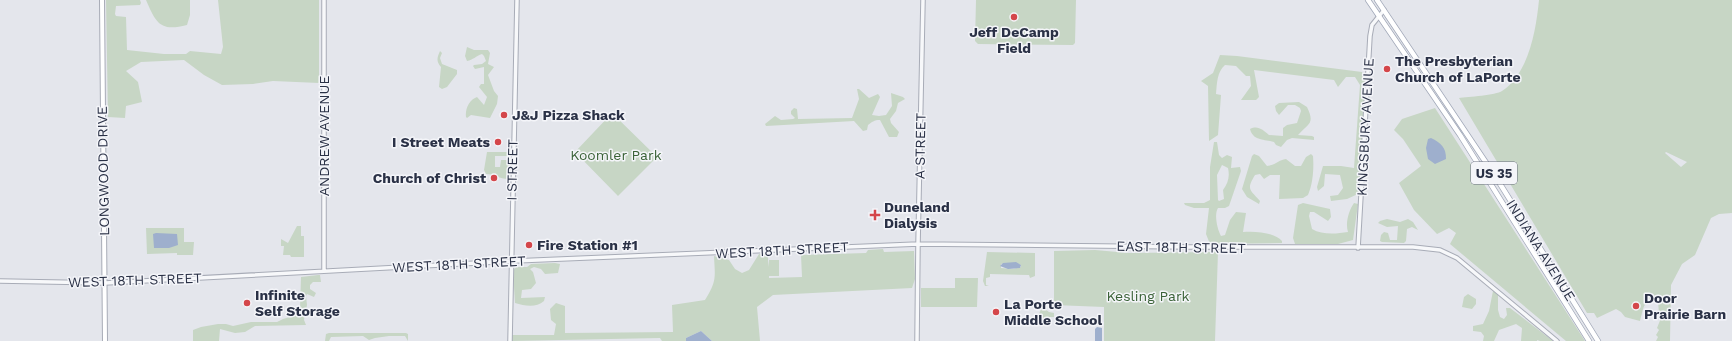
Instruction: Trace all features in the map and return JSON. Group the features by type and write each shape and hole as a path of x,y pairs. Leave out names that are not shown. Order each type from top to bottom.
{"main road":[{"name":"LONGWOOD DRIVE","path":"102,0 105,341"},
{"name":"INDIANA AVENUE","path":"1368,0 1430,90 1504,203 1589,341"},
{"name":"INDIANA AVENUE","path":"1377,0 1497,179 1598,341"},
{"path":"1430,90 1436,86"},
{"path":"1573,315 1580,311"}],"street":[{"name":"ANDREW AVENUE","path":"324,0 324,271"},
{"name":"I STREET","path":"510,341 510,261 517,0"},
{"name":"A STREET","path":"917,341 923,0"},
{"name":"KINGSBURY AVENUE","path":"1358,248 1370,36 1372,25 1384,10"},
{"name":"WEST 18TH STREET","path":"0,282 105,283 510,261 918,244"},
{"name":"EAST 18TH STREET","path":"918,244 1358,248 1413,247 1444,251 1462,261 1556,341"}],"green space":[{"path":"106,0 140,0 140,5 116,6 116,16 126,17 127,50 164,54 186,54 190,51 221,54 223,47 218,0 319,0 319,83 273,81 253,84 222,85 204,75 184,60 141,62 126,71 138,82 142,102 126,106 125,118 108,117"},
{"path":"146,0 190,0 190,15 187,25 171,27 160,24 153,15"},
{"path":"976,0 1076,0 1075,43 1073,45 978,44 975,41"},
{"path":"1539,0 1732,0 1732,213 1719,214 1711,218 1695,255 1682,264 1671,285 1670,341 1656,341 1658,337 1656,335 1659,330 1657,328 1661,318 1659,315 1658,300 1649,301 1646,303 1640,321 1625,317 1616,309 1597,318 1594,313 1587,313 1459,98 1494,94 1502,91 1511,83 1519,73 1530,50 1536,24","holes":["1666,152 1687,162 1681,167 1665,153"]},
{"path":"467,47 474,50 488,50 490,53 488,64 494,67 488,75 494,91 498,96 497,104 490,118 471,115 467,118 466,117 467,108 474,98 477,97 484,105 487,97 479,87 481,84 484,84 484,67 475,69 473,66 482,64 486,61 484,56 482,54 467,61 465,56"},
{"path":"440,51 442,53 440,58 442,64 457,70 457,74 447,87 442,89 439,87 441,67 438,63 438,56"},
{"path":"1220,55 1362,72 1365,81 1360,193 1347,199 1331,201 1330,196 1338,195 1343,188 1340,175 1325,174 1324,186 1318,191 1317,187 1323,166 1354,168 1360,85 1355,77 1346,77 1338,87 1334,80 1254,70 1259,97 1256,100 1241,100 1251,86 1250,76 1246,76 1236,66 1225,65 1219,74 1216,94 1221,95 1218,135 1209,141 1208,86 1201,81 1213,73"},
{"path":"857,89 869,98 878,94 880,97 872,115 886,115 892,106 891,93 905,99 898,103 896,111 890,119 891,123 899,132 897,137 889,137 880,120 872,122 868,125 867,130 863,131 854,121 766,126 765,124 775,116 781,120 795,118 791,114 791,111 794,108 797,109 798,119 852,118 859,99"},
{"path":"1299,102 1307,107 1311,120 1310,123 1298,135 1312,136 1314,137 1314,140 1292,138 1287,140 1281,147 1276,145 1274,142 1256,138 1251,133 1250,129 1256,128 1265,131 1269,135 1283,136 1283,128 1287,125 1297,123 1301,111 1300,108 1295,105 1288,105 1279,115 1275,106 1279,103"},
{"path":"1435,108 1585,341 1566,341 1450,244 1456,233 1449,228 1437,234 1414,210 1399,183 1421,166 1403,139 1394,130 1402,119"},
{"name":"Koomler Park","path":"612,113 657,157 618,196 575,152"},
{"path":"1214,142 1217,142 1219,155 1222,158 1227,155 1232,157 1231,168 1240,167 1241,171 1229,206 1225,208 1218,208 1216,214 1216,222 1221,236 1225,235 1230,220 1236,212 1246,213 1243,232 1269,234 1278,238 1282,241 1282,243 1210,244 1206,234 1209,208 1194,208 1185,205 1184,203 1204,203 1210,200 1210,167","holes":["1222,165 1228,168 1228,180 1223,190 1224,199 1219,201 1217,175"]},
{"path":"487,152 510,152 510,156 495,156 495,167 500,167 501,160 510,160 508,179 486,174 484,170"},
{"path":"1254,154 1259,156 1267,166 1286,159 1295,166 1301,166 1306,157 1311,154 1313,156 1313,171 1308,195 1303,198 1279,199 1280,175 1270,175 1264,179 1260,174 1255,175 1250,187 1260,201 1259,204 1247,197 1242,189 1252,156"},
{"path":"1303,203 1330,209 1331,217 1328,221 1314,212 1310,212 1309,216 1312,229 1329,234 1348,232 1347,221 1349,213 1354,203 1358,204 1353,240 1338,244 1295,244 1293,238 1298,205"},
{"path":"1387,219 1400,222 1408,219 1413,222 1418,230 1412,227 1407,229 1406,241 1404,243 1382,242 1380,241 1381,235 1384,232 1388,233 1390,240 1397,240 1398,226 1387,227 1378,223"},
{"path":"297,226 301,226 301,236 304,236 304,257 291,257 290,255 283,255 284,246 281,246 281,239 288,243"},
{"path":"146,228 184,228 184,242 194,242 193,255 177,255 177,253 147,254"},
{"path":"883,249 884,252 914,251 915,279 912,288 773,295 757,307 760,341 712,341 701,331 686,338 686,341 662,341 660,338 512,341 512,335 554,335 556,324 551,320 550,309 556,303 565,306 565,333 673,332 672,305 705,300 712,288 714,279 714,256 729,260 735,269 742,273 749,270 759,254 768,254 768,267 769,260 779,260 779,276 769,276 769,278 802,277 801,255 866,253 868,250"},
{"name":"Kesling Park","path":"1095,250 1129,253 1218,252 1215,341 1104,341 1104,307 1054,305 1054,251"},
{"path":"987,252 1035,253 1035,276 1030,278 1029,275 990,274 990,277 986,278 986,285 989,286 985,286 983,281","holes":["1001,264 1020,264 1021,267 1013,269 1001,268"]},
{"path":"531,264 560,264 558,273 545,274 541,269 534,267 530,269 533,272 536,283 531,289 522,290 521,298 545,297 544,301 534,306 526,306 515,303 513,271 516,267 527,267"},
{"path":"320,275 321,282 313,282 310,285 310,289 316,293 314,297 307,294 306,296 307,305 304,320 306,325 255,326 245,332 235,333 220,329 219,341 193,341 193,330 201,327 218,324 233,326 251,322 277,322 297,315 300,309 301,277"},
{"path":"955,278 978,278 977,307 921,307 921,288 955,288"},
{"path":"1493,291 1498,294 1498,310 1500,317 1504,319 1507,315 1506,308 1510,308 1553,341 1521,341 1522,328 1516,324 1499,330 1494,341 1483,341 1484,336 1481,332 1473,331 1473,326 1483,324 1489,311"},
{"path":"1468,294 1476,299 1476,304 1472,309 1462,307 1464,297"},
{"path":"1042,307 1049,312 1054,313 1054,317 1045,317 1044,320 1040,318 1039,314"},
{"path":"406,333 408,334 408,341 405,336 389,336 369,340 363,336 331,337 329,341 325,341 326,334"}],"water":[{"path":"1431,138 1444,148 1446,155 1446,159 1435,164 1428,159 1426,148 1428,139"},
{"path":"153,234 177,234 178,245 169,248 154,248"},
{"path":"1016,262 1021,265 1020,268 1008,269 1000,266 1003,263"},
{"path":"1097,327 1102,328 1102,341 1095,341 1095,329"},
{"path":"701,331 712,341 686,341 686,338"}],"place":[{"name":"Jeff DeCamp Field","path":"1014,17"},
{"name":"The Presbyterian Church of LaPorte","path":"1387,69"},
{"name":"J&J Pizza Shack","path":"504,115"},
{"name":"I Street Meats","path":"498,142"},
{"name":"Church of Christ","path":"494,178"},
{"name":"Duneland Dialysis","path":"875,215"},
{"name":"Fire Station #1","path":"529,245"},
{"name":"Infinite Self Storage","path":"247,303"},
{"name":"Door Prairie Barn","path":"1636,306"},
{"name":"La Porte Middle School","path":"996,312"}]}
